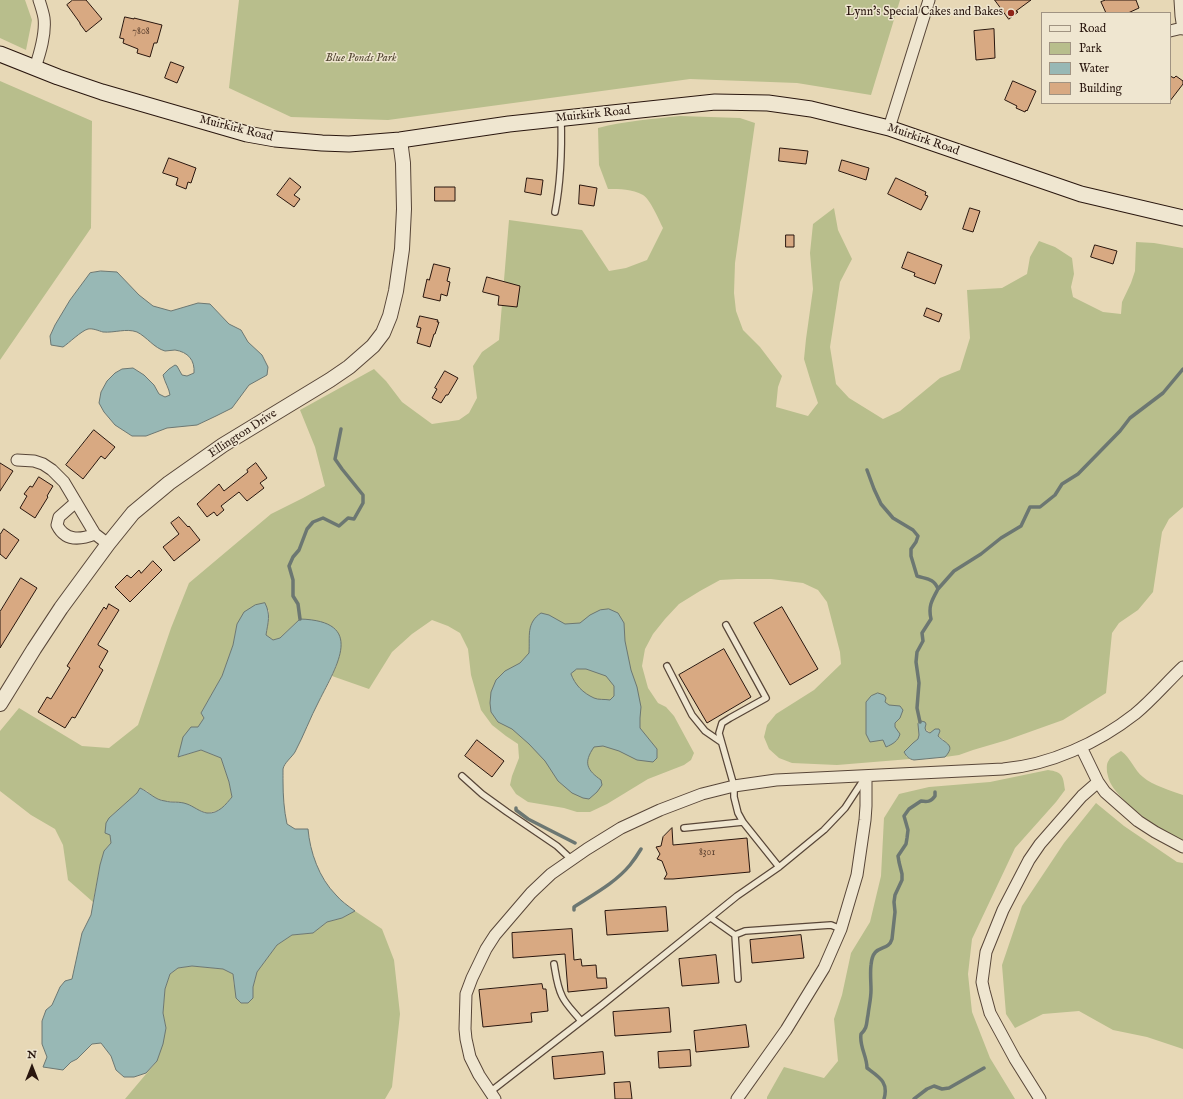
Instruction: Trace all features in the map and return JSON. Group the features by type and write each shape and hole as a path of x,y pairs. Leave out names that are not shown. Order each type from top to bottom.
{"main road":[{"name":"Muirkirk Road","path":"0,54 58,77 102,92 250,134 275,139 322,143 349,144 400,140 509,124 715,102 768,103 811,109 889,128 1081,194 1183,218"}],"street":[{"path":"35,68 40,53 44,31 44,20 39,0"},
{"path":"889,128 929,0"},
{"path":"1171,31 1183,29 1180,0"},
{"name":"Ellington Drive","path":"0,704 61,608 133,513 169,483 223,445 349,367 373,346 383,333 390,316 396,291 402,249 404,201 403,163 400,140"},
{"path":"17,460 34,461 43,464 52,470 64,482 95,534 108,544"},
{"path":"76,502 59,517 57,525 64,535 74,538 81,538 95,534"},
{"path":"492,1096 479,1075 470,1057 468,1049 465,1029 466,994 472,978 495,935 532,893 551,874 606,837 641,818 683,801 734,786 776,780 1017,768 1050,759 1081,747 1121,724 1136,713 1183,667"},
{"path":"1081,747 1098,782 1105,792 1138,821 1183,847"},
{"path":"737,1099 786,1030 809,993 824,968 841,929 857,875 865,820 866,776"},
{"path":"1040,1099 1015,1059 990,1013 982,982 986,952 1003,910 1029,860 1040,844 1082,796 1098,782"}],"lane":[{"path":"556,212 560,186 562,156 561,118"},
{"path":"726,625 766,698 722,723 719,733 734,786 734,797 738,813 743,822 779,867"},
{"path":"667,666 692,715 705,731 721,742"},
{"path":"462,776 482,794 557,846 572,860"},
{"path":"492,1096 581,1021 737,896 779,867 824,830 850,802 866,776"},
{"path":"684,828 743,822"},
{"path":"711,918 734,935 738,979"},
{"path":"734,935 745,931 831,925 841,929"},
{"path":"554,964 561,994 581,1021"}],"green space":[{"path":"0,0 25,0 32,20 26,50 0,38"},
{"name":"Blue Ponds Park","path":"239,0 900,0 871,95 797,83 690,79 388,120 291,117 229,88"},
{"path":"0,81 92,121 91,228 0,360"},
{"path":"680,116 740,118 755,123 735,263 734,293 736,311 743,330 760,347 782,376 778,387 776,407 808,416 818,403 804,359 813,289 810,253 813,224 834,208 838,230 852,259 840,282 830,347 836,384 849,398 883,419 900,411 940,378 960,370 970,338 967,290 1002,288 1027,274 1030,257 1039,241 1055,247 1072,258 1074,274 1071,287 1073,297 1103,312 1121,314 1122,302 1135,271 1136,242 1154,243 1183,248 1183,507 1169,519 1162,532 1153,592 1138,610 1119,623 1112,633 1106,693 1063,720 959,755 945,757 947,754 944,740 938,736 940,731 931,733 918,724 918,739 906,756 910,759 837,765 792,763 779,758 769,749 764,737 767,725 776,714 814,690 841,664 840,652 827,602 818,590 803,583 771,579 720,580 679,604 665,619 653,634 645,649 642,666 648,688 658,703 666,707 674,716 694,753 691,760 684,765 648,779 607,804 590,812 577,812 564,808 528,802 516,794 510,785 519,758 518,744 492,725 481,710 471,675 468,649 460,633 448,626 432,620 412,634 392,652 369,689 332,676 337,664 300,619 280,638 273,640 266,635 269,610 237,624 233,645 222,676 201,713 204,718 179,757 201,750 221,758 232,797 221,810 207,813 176,802 164,801 153,797 147,791 140,788 137,793 109,818 111,843 104,851 93,902 68,880 63,845 55,829 31,815 0,791 0,731 19,708 82,746 109,748 138,725 171,628 189,583 271,514 325,486 315,447 300,410 374,369 386,381 402,402 432,424 459,420 469,413 477,398 473,366 482,352 499,340 509,220 582,230 609,271 626,268 647,260 663,228 646,197 630,190 608,189 599,165 598,128 628,122"},
{"path":"1121,751 1137,771 1147,780 1162,788 1183,795 1183,843 1155,825 1133,808 1116,792 1109,780 1107,763 1111,757"},
{"path":"1048,770 1057,772 1063,778 1065,790 1015,848 972,939 968,974 972,1012 990,1058 1015,1099 767,1099 784,1067 824,1078 838,1061 834,1019 842,995 851,953 870,922 881,876 884,818 899,794 929,787 990,782"},
{"path":"1096,803 1124,826 1177,862 1183,863 1183,1049 1147,1037 1113,1030 1079,1011 1043,1014 1015,1028 1006,1014 1002,965 1022,906 1064,843"},
{"path":"355,911 382,929 394,960 400,1014 392,1087 385,1099 125,1099 157,1061 166,1028 163,1013 165,989 170,974 178,968 192,966 223,969 233,974 234,985 253,998 253,987 257,972 277,945 292,935 313,933 327,922 342,918"}],"water":[{"path":"101,271 117,272 139,295 153,306 171,311 198,303 210,304 229,324 241,330 248,342 262,355 268,367 267,375 249,385 232,408 197,425 167,428 146,436 132,436 115,425 104,412 99,403 101,392 107,381 115,373 122,369 133,368 144,375 154,385 159,394 165,397 170,395 163,375 169,369 175,365 182,375 187,376 194,373 194,368 190,357 184,353 175,350 161,350 141,334 133,331 103,332 88,329 63,347 51,345 50,336 70,300 90,273"},
{"path":"265,603 268,615 266,635 273,640 280,638 300,619 321,622 333,628 340,636 341,647 333,673 295,752 286,762 283,769 283,798 287,824 295,829 308,829 313,856 320,873 338,897 355,911 342,918 327,922 313,933 292,935 277,945 257,972 253,987 253,998 248,1003 241,1003 236,998 233,974 223,969 192,966 178,968 170,974 165,989 163,1013 166,1028 163,1044 157,1061 146,1073 134,1077 124,1077 116,1070 111,1056 101,1043 92,1044 63,1070 43,1067 47,1057 42,1044 42,1021 46,1010 52,1005 60,987 65,981 72,979 82,933 91,915 104,851 111,843 110,835 105,833 106,823 109,818 137,793 140,788 158,799 168,802 184,803 207,813 219,810 232,797 221,758 201,750 178,757 183,737 191,727 198,727 204,718 201,713 222,676 233,645 237,624 244,612 255,605"},
{"path":"609,609 618,613 624,623 625,641 641,707 640,728 657,749 657,758 653,762 637,760 619,751 603,746 594,747 588,758 588,766 592,773 601,780 602,785 589,799 572,793 558,781 545,761 529,744 512,729 498,722 491,712 490,703 491,692 496,680 505,671 520,663 529,653 530,630 536,617 541,613 549,615 565,624 580,623 590,615 600,610","holes":["577,669 586,669 606,676 614,686 614,696 610,700 594,698 586,694 577,685 571,674"]},
{"path":"878,693 884,695 886,698 885,702 889,705 900,706 903,710 900,718 895,723 895,727 900,734 898,739 886,747 883,740 870,742 866,734 866,702 871,696"},
{"path":"921,721 925,722 926,731 930,733 935,729 939,729 940,731 938,736 950,747 950,750 945,757 914,760 905,754 904,752 918,739 918,724"}],"building":[{"path":"73,0 86,0 102,19 86,32 67,5"},
{"path":"995,0 1031,0 1016,11 1018,12 1009,19"},
{"path":"1106,0 1136,0 1139,8 1130,12 1106,12 1101,2"},
{"path":"125,17 162,25 157,43 154,43 150,57 137,53 138,49 123,43 124,39 120,38"},
{"path":"994,29 995,58 976,60 974,31"},
{"path":"171,62 184,67 177,83 165,78"},
{"path":"1171,76 1174,78 1176,76 1183,81 1183,84 1171,100"},
{"path":"1013,81 1036,91 1027,111 1026,110 1025,112 1016,108 1017,106 1005,100"},
{"path":"780,148 808,151 806,164 779,161"},
{"path":"169,158 196,168 191,183 188,182 186,189 176,185 178,178 163,173"},
{"path":"842,160 869,168 866,180 839,171"},
{"path":"290,178 301,187 294,195 300,199 294,207 277,195"},
{"path":"527,178 543,180 541,195 525,192"},
{"path":"896,178 926,192 925,195 928,196 921,210 888,194"},
{"path":"580,185 597,188 594,206 579,204"},
{"path":"435,187 455,187 455,201 435,201"},
{"path":"970,208 980,211 973,232 963,229"},
{"path":"786,235 794,235 794,247 786,247"},
{"path":"1095,245 1117,251 1113,264 1091,257"},
{"path":"908,252 942,265 935,284 914,276 915,273 902,268"},
{"path":"434,264 450,268 447,281 450,282 447,296 441,294 440,301 423,297 427,279 429,280"},
{"path":"487,277 520,286 517,307 498,305 499,296 483,292"},
{"path":"927,308 942,314 939,322 924,316"},
{"path":"420,316 438,320 437,322 439,322 430,347 417,343 421,328 417,327"},
{"path":"445,371 458,378 448,395 446,395 441,403 432,398 437,389 435,388"},
{"path":"94,430 115,447 105,459 101,456 83,479 66,465"},
{"path":"0,463 13,471 0,491"},
{"path":"256,463 267,478 260,483 264,488 247,501 239,492 221,506 224,510 217,516 214,512 207,517 197,504 219,484 224,491 248,472 247,470"},
{"path":"39,477 53,486 35,518 20,508 27,496 24,494 30,486 32,487"},
{"path":"179,517 188,527 189,526 200,540 174,561 163,547 179,534 171,523"},
{"path":"4,529 19,540 6,559 0,554 0,535"},
{"path":"153,561 162,570 130,602 115,587 127,575 131,578 139,570 141,573"},
{"path":"21,578 37,588 0,648 0,612"},
{"path":"109,604 119,610 98,644 108,651 99,667 103,670 75,718 72,717 65,728 38,712 47,697 51,699 70,668 67,666 104,607 106,609"},
{"path":"782,607 818,669 790,685 754,623"},
{"path":"724,649 751,697 707,723 679,675"},
{"path":"477,740 504,761 492,777 465,756"},
{"path":"672,828 673,845 747,838 750,872 664,879 667,874 662,861 657,859 660,854 656,847 661,846 663,837"},
{"path":"666,907 668,931 607,935 605,911"},
{"path":"572,929 574,960 581,959 582,966 596,965 597,978 606,978 607,988 568,992 565,954 513,958 512,933"},
{"path":"801,935 804,958 752,963 750,940"},
{"path":"716,955 719,983 682,986 679,959"},
{"path":"542,984 543,989 546,989 548,1011 531,1013 532,1022 483,1027 479,990"},
{"path":"669,1008 671,1032 615,1036 613,1012"},
{"path":"746,1025 749,1047 696,1052 694,1031"},
{"path":"690,1050 691,1066 659,1068 658,1052"},
{"path":"603,1052 605,1074 554,1079 552,1057"},
{"path":"630,1082 632,1099 615,1099 614,1083"}],"waterway":[{"path":"938,589 954,571 1021,526 1030,507 1040,507 1055,495 1062,484 1078,474 1120,431 1130,418 1163,393 1183,369"},
{"path":"300,619 298,604 293,596 293,580 289,566 293,557 299,550 307,529 313,522 323,518 339,526 348,518 354,519 363,503 363,495 335,459 341,429"},
{"path":"867,470 881,504 893,518 913,530 918,536 911,549 911,556 917,576 932,581 938,589 930,607 931,619 922,633 923,641 917,652 916,662 919,683 917,708 920,722"},
{"path":"884,1099 884,1084 879,1077 867,1068 861,1043 861,1034 865,1029 870,999 872,958 877,950 887,946 892,939 895,895 902,880 898,856 906,844 908,830 904,816 909,809 921,801 932,799 935,796 935,792"},
{"path":"516,808 516,810 528,819 575,843"},
{"path":"574,910 574,907 604,888 618,877 630,865 641,849"},
{"path":"914,1099 927,1089 934,1086 942,1089 949,1088 984,1068"}],"place":[{"name":"Lynn's Special Cakes and Bakes","path":"1011,13"}]}
